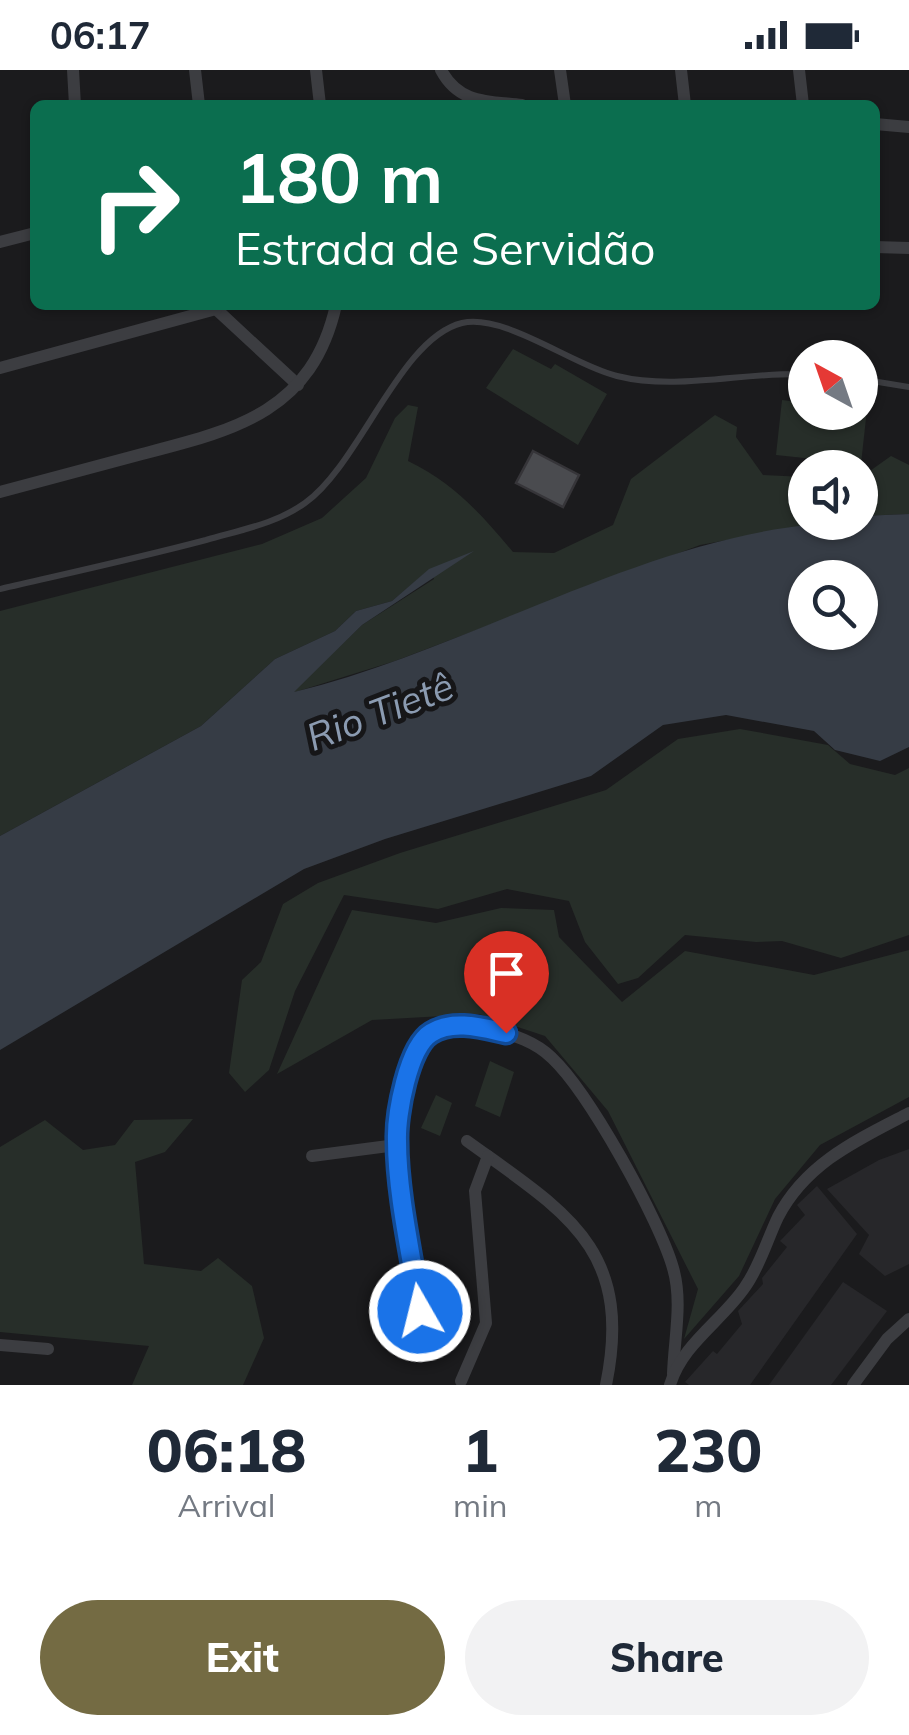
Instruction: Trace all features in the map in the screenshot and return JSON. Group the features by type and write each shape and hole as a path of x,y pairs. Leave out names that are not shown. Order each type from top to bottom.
{"street":[{"path":"73,70 75,100"},
{"path":"194,70 198,100"},
{"path":"316,70 319,100"},
{"path":"441,70 463,96 473,100"},
{"path":"560,70 564,100"},
{"path":"680,70 684,100"},
{"path":"799,70 803,100"},
{"path":"880,124 909,127"},
{"path":"0,242 30,233"},
{"path":"880,247 909,248"},
{"path":"0,368 205,310"},
{"path":"219,310 298,385"},
{"path":"0,492 223,433 267,412 298,385 320,350 334,310"},
{"path":"420,1311 396,1145 409,1070 416,1050 428,1035 462,1025 506,1033 542,1049 564,1071 586,1102 665,1245 679,1298 672,1380"},
{"path":"672,1380 694,1344 744,1289 800,1182 840,1150 909,1114"},
{"path":"467,1141 565,1213 581,1232 597,1261 611,1304 606,1385"},
{"path":"312,1156 396,1145"},
{"path":"461,1381 486,1323 475,1191 488,1156"},
{"path":"854,1385 887,1339 909,1319"},
{"path":"0,1345 48,1350"}],"lane":[{"path":"0,589 184,546 264,524 288,513 305,503 330,478 421,350 454,325 483,321 498,325 579,363 635,380 788,375"},
{"path":"878,382 909,387"}],"shaded area":[{"path":"513,349 551,369 555,364 607,394 578,445 486,388"},
{"path":"782,400 788,401 788,430 865,430 863,450 788,450 788,456 776,455"},
{"path":"408,405 418,407 408,461 466,500 513,552 554,553 613,525 631,479 715,415 737,427 736,437 763,475 788,476 788,529 700,545 395,661 292,693 362,625 434,579 430,569 392,601 356,611 335,631 275,659 201,726 0,836 0,611 262,544 322,518 366,478 395,418"},
{"path":"891,456 909,465 909,514 878,515 878,465"},
{"path":"740,729 828,745 850,764 895,775 909,768 909,935 841,958 782,941 685,935 638,978 618,984 585,942 569,901 507,889 438,909 344,895 295,991 269,1070 245,1092 229,1073 242,980 261,962 283,904 318,883 400,853 606,790 678,739"},
{"path":"501,908 554,910 559,937 622,1002 685,951 814,975 909,950 909,1097 820,1145 775,1199 739,1276 684,1339 698,1289 608,1111 545,1036 479,1014 372,1020 277,1074 352,910 436,923"},
{"path":"490,1061 514,1072 500,1117 475,1106"},
{"path":"436,1095 452,1103 440,1136 421,1128"},
{"path":"193,1119 165,1152 135,1162 144,1264 201,1271 218,1258 252,1286 264,1338 243,1385 132,1385 149,1346 0,1332 0,1147 45,1120 83,1150 115,1145 134,1120"},
{"path":"909,1149 909,1264 885,1276 859,1254 869,1235 827,1189 879,1160"},
{"path":"817,1186 857,1234 750,1385 689,1385 685,1382 713,1351 717,1354 742,1324 738,1311 763,1284 762,1278 787,1247 780,1241 805,1215 797,1205"},
{"path":"843,1282 887,1311 831,1385 769,1385"}],"water":[{"name":"Rio Tietê","path":"909,514 909,747 880,761 835,750 814,731 726,715 663,725 591,776 385,839 304,869 0,1050 0,836 201,726 275,659 335,631 356,611 392,601 429,569 474,551 362,625 294,692 364,672 574,590 716,542 788,527 788,540 878,540 878,515"}],"building":[{"path":"533,451 579,475 563,507 516,483"}],"route":[{"path":"420,1311 396,1145 409,1070 422,1040 434,1031 462,1025 506,1033"}]}
